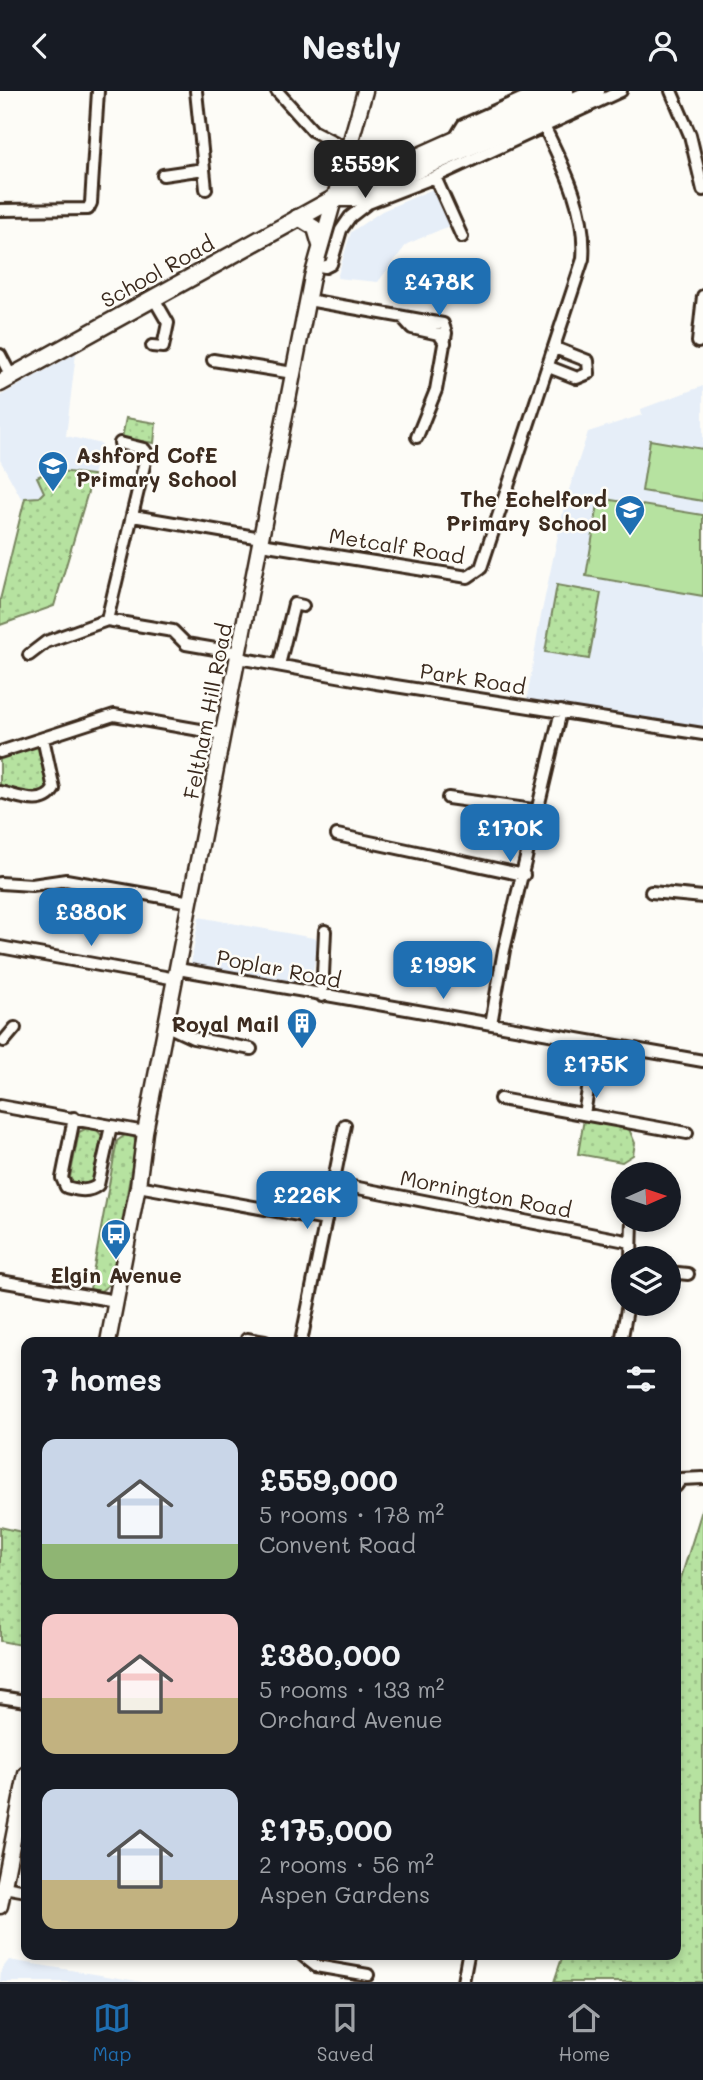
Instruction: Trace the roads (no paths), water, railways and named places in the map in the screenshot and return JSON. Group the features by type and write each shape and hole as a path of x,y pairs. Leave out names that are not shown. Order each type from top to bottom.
{"main road":[{"path":"335,198 349,187 565,91"},
{"path":"335,198 354,198 542,122 596,91"},
{"name":"School Road","path":"6,379 335,198"}],"street":[{"path":"0,210 88,209 91,204 97,91"},
{"path":"196,91 206,189"},
{"path":"277,91 313,131 348,149 356,161 378,174"},
{"name":"Feltham Hill Road","path":"109,1337 138,1186 145,1132 315,265 365,91"},
{"path":"452,142 463,125 515,96 539,91"},
{"path":"315,265 325,267 331,264 341,230 350,217 368,203 435,177 542,122 621,91"},
{"path":"671,91 690,135 703,190"},
{"name":"Metcalf Road","path":"261,541 468,577 477,574 580,276 584,242 577,199 542,122"},
{"path":"163,175 204,169"},
{"path":"435,177 462,237"},
{"path":"297,217 315,228 320,250"},
{"path":"698,342 703,296"},
{"path":"152,346 163,347 167,323 153,297"},
{"path":"308,300 402,317 407,325 439,334 445,343 436,390 417,436"},
{"path":"549,367 577,378 589,373 588,361 555,348"},
{"path":"0,355 6,379"},
{"path":"213,360 293,373"},
{"path":"29,655 46,642 107,620 147,453 144,449 120,443"},
{"path":"133,516 261,541"},
{"path":"279,665 294,604 303,605"},
{"name":"Park Road","path":"107,620 173,631 186,644 279,665 703,734"},
{"path":"491,1024 505,950 540,811 561,711"},
{"path":"0,752 114,715 223,734"},
{"path":"0,792 42,800 50,797 54,789 43,738"},
{"path":"448,798 540,811"},
{"path":"338,835 524,875"},
{"path":"0,883 33,885 66,880 191,902"},
{"path":"651,892 703,897"},
{"path":"322,996 325,932"},
{"name":"Poplar Road","path":"0,947 322,996 703,1061"},
{"path":"167,1026 193,1038 251,1049"},
{"path":"5,1041 15,1028"},
{"path":"584,1114 596,1042"},
{"path":"519,1102 522,1088"},
{"path":"500,1099 687,1133"},
{"path":"0,1106 145,1132"},
{"path":"74,1118 62,1178 66,1187 79,1191 91,1190 98,1185 111,1126"},
{"path":"302,1337 345,1125"},
{"name":"Mornington Road","path":"333,1183 631,1242"},
{"path":"138,1186 326,1220"},
{"path":"631,1232 631,1246"},
{"path":"681,1273 689,1274"},
{"path":"0,1281 116,1301"},
{"path":"622,1337 626,1316"},
{"path":"681,1479 703,1478"},
{"path":"0,1697 21,1701"},
{"path":"0,1906 21,1800"},
{"path":"4,1887 21,1890"},
{"path":"308,1960 316,1966 368,1975"},
{"path":"463,1982 467,1960"}],"place":[{"name":"Ashford CofE Primary School","path":"53,493"},
{"name":"The Echelford Primary School","path":"630,537"},
{"name":"Royal Mail","path":"302,1050"},
{"name":"Elgin Avenue","path":"116,1261"}]}
